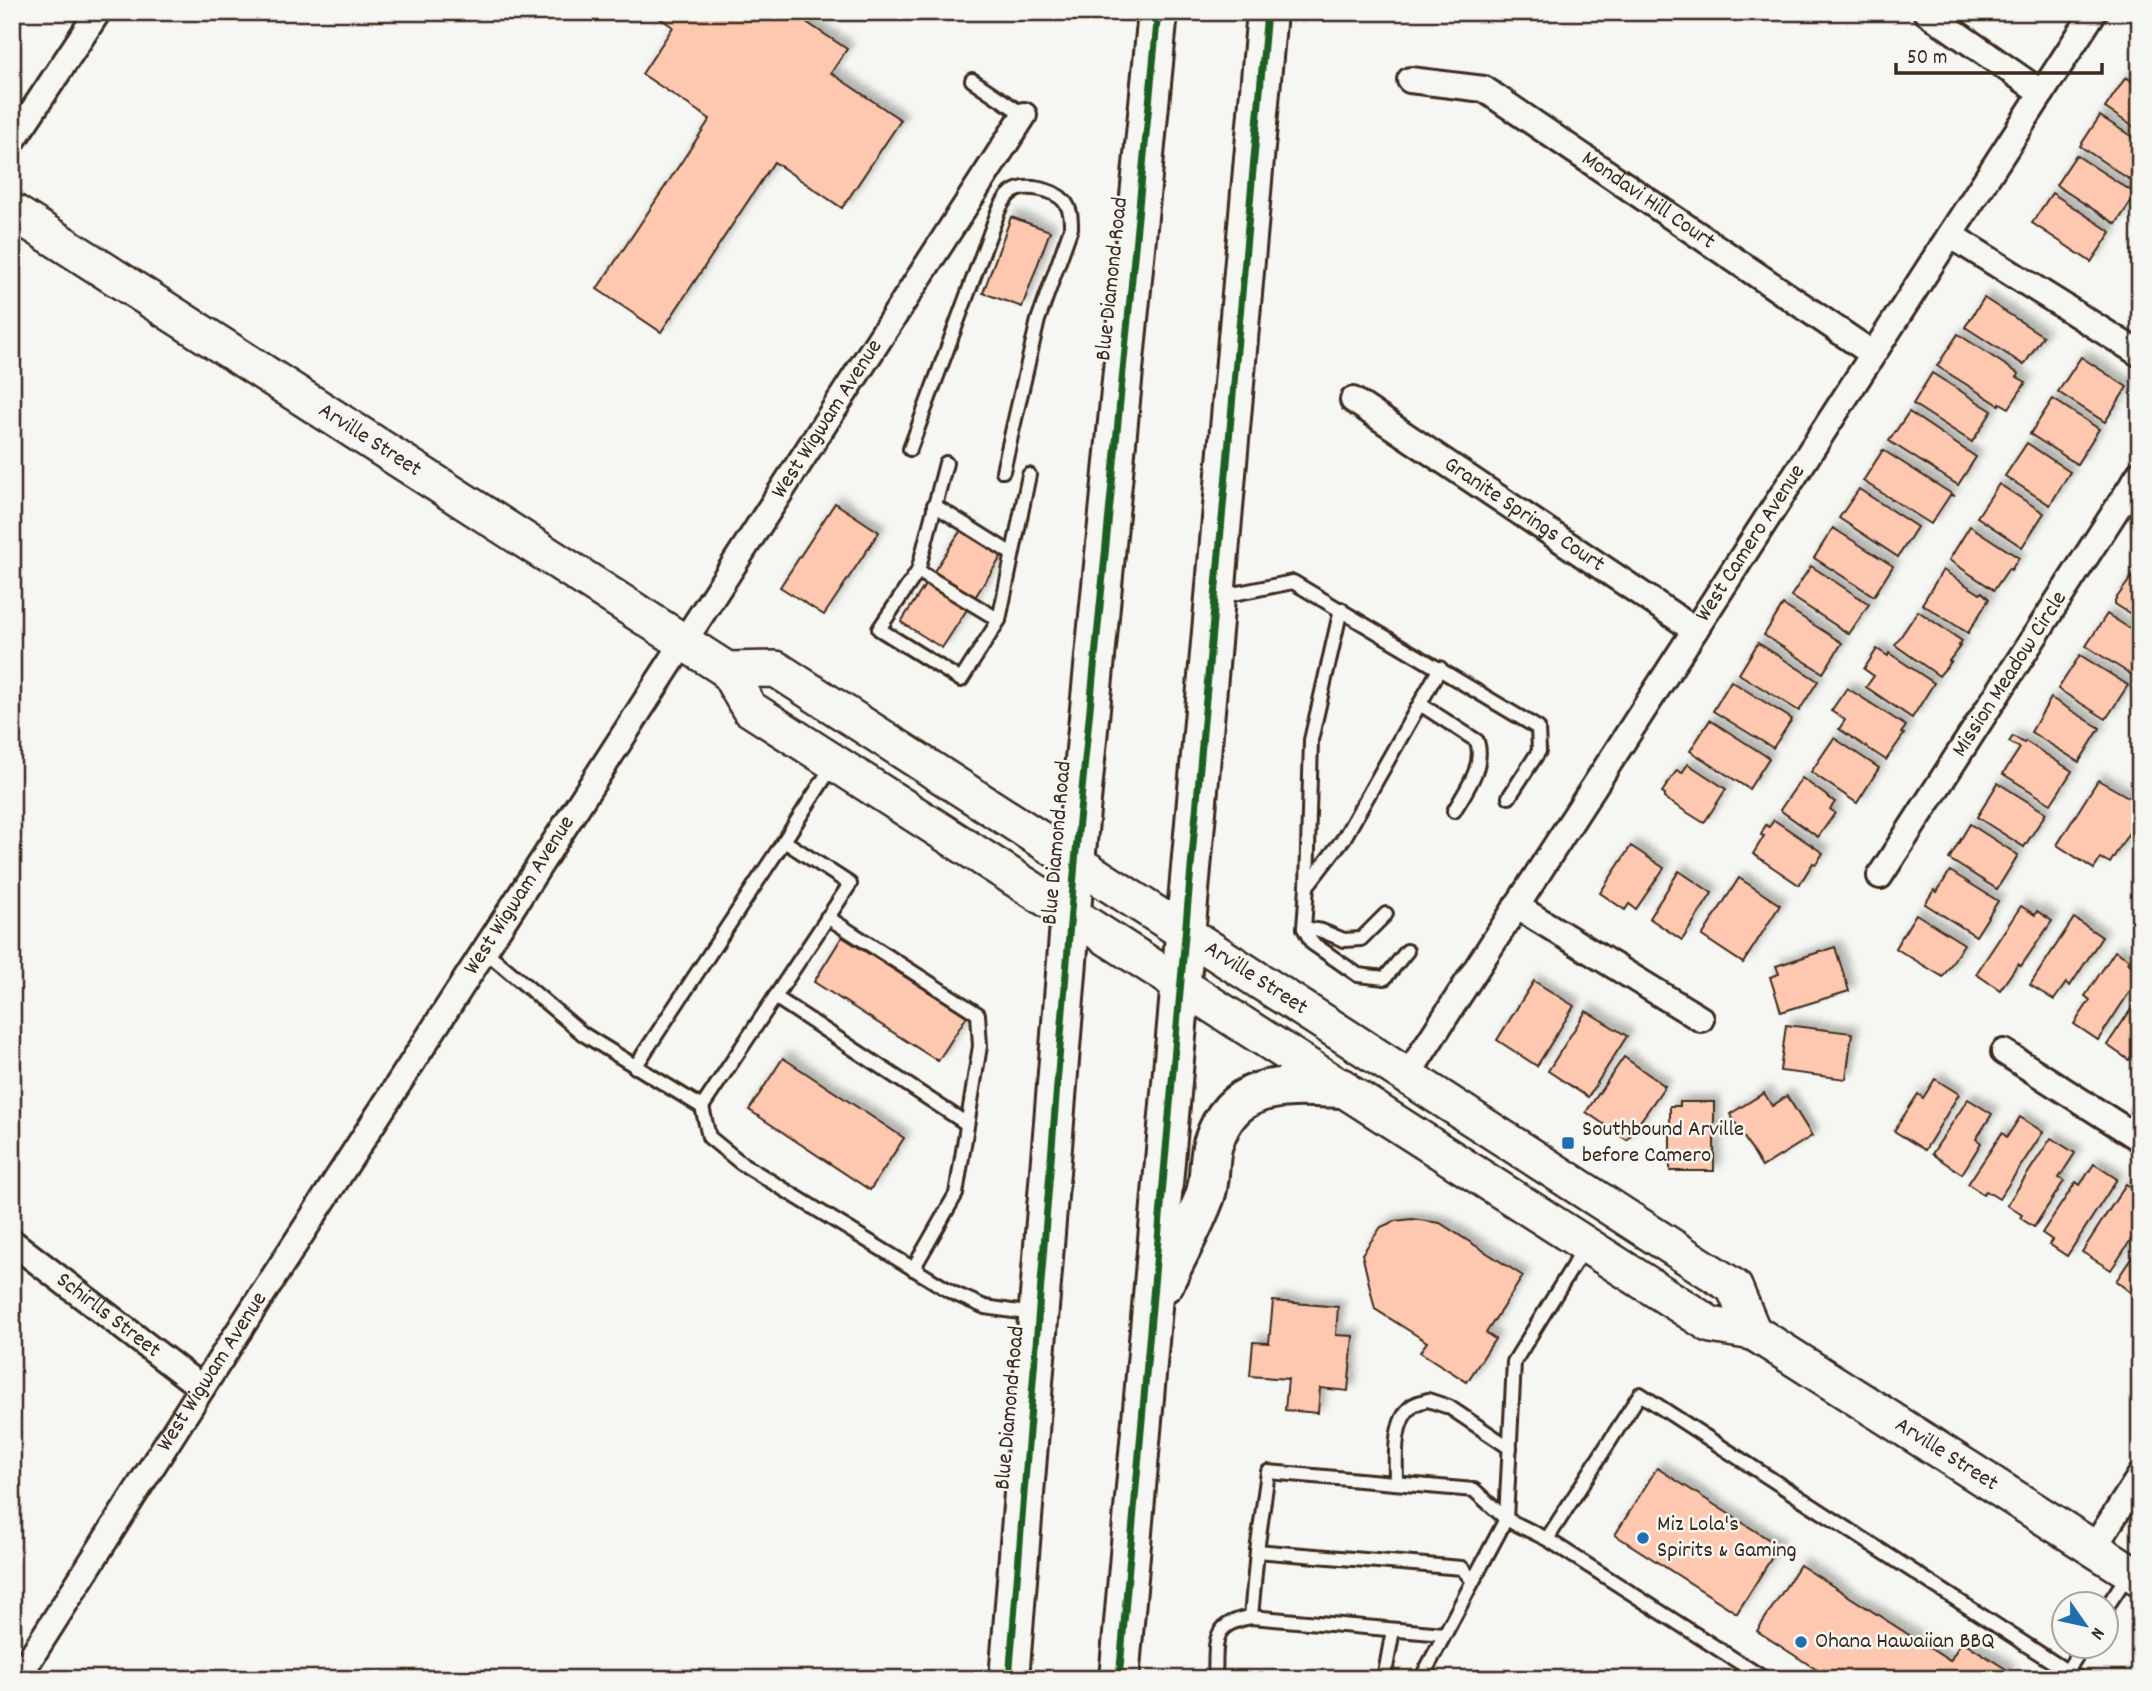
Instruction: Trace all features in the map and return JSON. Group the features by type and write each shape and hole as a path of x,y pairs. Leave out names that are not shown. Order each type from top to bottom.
{"highway":[{"name":"Blue Diamond Road","path":"1009,1679 1075,862 1158,12"},
{"path":"1119,1679 1266,12"},
{"path":"1152,1307 1206,1194 1212,1146 1222,1119 1257,1092 1295,1086 1341,1088"}],"street":[{"path":"12,142 98,12"},
{"path":"1926,12 2042,93"},
{"name":"West Camero Avenue","path":"1406,1076 2094,12"},
{"name":"Mondavi Hill Court","path":"1410,80 1484,89 1873,354"},
{"name":"West Wigwam Avenue","path":"17,1679 1024,115"},
{"name":"Arville Street","path":"12,211 685,642 727,670 749,708 1071,915 1711,1325 1753,1332 2135,1575"},
{"path":"1950,234 2140,354"},
{"name":"Granite Springs Court","path":"1353,400 1695,631"},
{"name":"Mission Meadow Circle","path":"1880,876 2140,473"},
{"name":"Arville Street","path":"727,670 776,669 1734,1287 1753,1332"},
{"path":"1516,906 1701,1019"},
{"path":"2004,1052 2140,1139"},
{"name":"Schirlls Street","path":"12,1242 202,1388"},
{"path":"2093,1549 2140,1476"}],"lane":[{"path":"972,80 1024,115"},
{"path":"910,449 998,212 1012,192 1037,188 1056,195 1065,202 1071,215 1071,228 1038,320 1003,471"},
{"path":"946,463 918,571 879,629 961,680 999,620 1029,475"},
{"path":"934,505 1013,555"},
{"path":"918,571 999,620"},
{"path":"1215,597 1293,582 1538,728 1539,751 1509,797"},
{"path":"1341,609 1311,740 1304,928 1312,943 1358,975 1385,978 1407,951"},
{"path":"1307,886 1343,838 1440,668"},
{"path":"1420,704 1477,741 1480,761 1454,811"},
{"path":"635,1067 835,763"},
{"path":"702,1107 850,884 784,841"},
{"path":"1304,928 1322,931 1344,940 1361,939 1385,914"},
{"path":"827,918 978,1014 980,1046 956,1194 913,1269"},
{"path":"485,951 583,1034 702,1107 709,1137 741,1163 953,1293 985,1307 1038,1315"},
{"path":"775,997 967,1124"},
{"path":"1421,1679 1506,1519 1514,1362 1586,1245"},
{"path":"1548,1539 1640,1394 2064,1675 2079,1679"},
{"path":"1396,1483 1398,1429 1412,1406 1428,1400 1449,1407 1510,1448"},
{"path":"1251,1617 1268,1472 1474,1490 1506,1519 1548,1539 1765,1679"},
{"path":"1257,1551 1462,1568 1474,1581"},
{"path":"2120,1592 2135,1575"},
{"path":"1215,1679 1217,1637 1224,1626 1233,1620 1251,1617 1444,1634"},
{"path":"1384,1679 1393,1630"},
{"path":"2064,1675 2074,1660"}],"building":[{"path":"658,12 791,12 847,49 831,73 901,120 842,208 774,162 661,332 597,289 710,119 642,74 673,27 655,15"},
{"path":"2126,77 2140,87 2140,131 2105,108"},
{"path":"2100,116 2140,142 2139,186 2080,146"},
{"path":"2076,155 2136,194 2116,224 2056,185"},
{"path":"2052,193 2111,232 2091,262 2032,223"},
{"path":"1011,217 1050,231 1022,307 983,293"},
{"path":"1984,298 2043,336 2024,365 1965,327"},
{"path":"1958,334 2019,374 2017,377 2026,382 2009,408 2000,403 1999,405 1937,366"},
{"path":"2081,357 2127,387 2105,422 2058,392"},
{"path":"1932,373 1992,411 1972,442 1913,404"},
{"path":"2053,399 2099,429 2077,464 2030,434"},
{"path":"1909,412 1976,457 1958,485 1889,441"},
{"path":"2027,443 2070,472 2050,505 2005,476"},
{"path":"1883,450 1955,496 1950,495 1931,524 1863,481"},
{"path":"1999,484 2044,513 2022,547 1977,517"},
{"path":"1859,489 1917,527 1898,557 1839,518"},
{"path":"835,503 879,532 824,615 780,587"},
{"path":"1970,526 2019,558 1994,590 1949,560"},
{"path":"963,527 1003,554 942,648 901,622"},
{"path":"1833,528 1893,566 1874,596 1814,558"},
{"path":"1811,566 1869,604 1849,634 1791,596"},
{"path":"1943,570 1980,594 1982,592 1989,599 1968,633 1922,604"},
{"path":"2136,571 2140,573 2140,620 2115,604 2115,600"},
{"path":"1783,605 1842,643 1823,673 1764,635"},
{"path":"1918,611 1962,641 1949,661 1951,662 1939,676 1895,645"},
{"path":"2107,614 2140,635 2140,670 2135,677 2086,646"},
{"path":"1758,643 1818,681 1799,711 1739,674"},
{"path":"1877,649 1888,656 1889,653 1934,683 1912,718 1866,687 1874,676 1864,669"},
{"path":"2080,655 2128,685 2106,719 2058,689"},
{"path":"1731,681 1792,719 1773,748 1713,711"},
{"path":"1847,688 1906,726 1901,733 1904,734 1886,760 1839,729 1845,720 1831,711"},
{"path":"2051,698 2100,728 2079,762 2031,732"},
{"path":"1710,720 1769,758 1749,789 1690,751"},
{"path":"2013,736 2072,771 2051,804 2003,774 2020,748 2009,742"},
{"path":"1834,738 1879,768 1857,803 1811,772"},
{"path":"1688,764 1726,789 1704,823 1664,798 1665,794 1662,792 1677,770 1682,773"},
{"path":"1802,778 1835,802 1830,809 1835,813 1818,837 1780,810"},
{"path":"2098,780 2139,803 2140,815 2110,863 2101,858 2094,869 2057,845"},
{"path":"1998,783 2046,813 2024,847 1977,817"},
{"path":"1774,820 1823,853 1799,885 1753,854 1764,836 1761,835 1766,825 1769,827"},
{"path":"1970,824 2018,855 1997,889 1949,859"},
{"path":"1631,846 1664,868 1636,909 1629,904 1625,910 1600,893"},
{"path":"1679,871 1712,893 1682,940 1649,918"},
{"path":"1950,871 1998,901 1976,936 1925,904 1934,890 1937,892"},
{"path":"1739,878 1780,905 1743,963 1702,936"},
{"path":"2021,906 2035,915 2037,911 2052,921 2021,966 2018,964 2000,990 1976,974"},
{"path":"1916,914 1964,944 1943,977 1895,948"},
{"path":"2074,918 2102,937 2070,986 2066,983 2054,1000 2030,985"},
{"path":"842,937 967,1016 938,1061 814,982"},
{"path":"1835,947 1849,991 1781,1012 1770,977 1779,974 1776,966"},
{"path":"2115,951 2130,960 2128,963 2140,971 2140,976 2098,1040 2074,1024 2090,1000 2085,996"},
{"path":"1534,981 1574,1006 1537,1066 1497,1040"},
{"path":"2140,996 2140,1051 2136,1049 2129,1060 2107,1045"},
{"path":"1586,1011 1627,1036 1588,1097 1548,1071"},
{"path":"1786,1025 1852,1033 1846,1079 1780,1071"},
{"path":"1624,1057 1665,1086 1627,1140 1586,1112"},
{"path":"783,1058 904,1138 870,1190 749,1110"},
{"path":"1935,1079 1959,1094 1925,1150 1894,1131 1918,1094 1923,1098"},
{"path":"1764,1093 1772,1106 1787,1096 1812,1136 1762,1167 1730,1114"},
{"path":"1968,1099 1992,1114 1976,1139 1981,1143 1962,1174 1932,1154"},
{"path":"1680,1102 1714,1102 1714,1171 1670,1171 1670,1106 1680,1106"},
{"path":"2020,1117 2043,1132 1999,1199 1986,1191 1983,1194 1968,1184 2002,1133 2007,1137"},
{"path":"2051,1138 2075,1153 2059,1178 2064,1181 2034,1227 2007,1205"},
{"path":"2094,1164 2117,1179 2067,1256 2049,1244 2052,1240 2042,1233 2076,1182 2080,1185"},
{"path":"2126,1184 2140,1193 2140,1226 2111,1270 2082,1252"},
{"path":"1412,1219 1440,1223 1523,1276 1486,1333 1495,1339 1467,1382 1420,1352 1427,1342 1375,1309 1362,1254 1381,1227 1395,1221"},
{"path":"2140,1245 2140,1300 2116,1281"},
{"path":"1273,1301 1338,1307 1336,1335 1353,1336 1348,1391 1320,1388 1318,1413 1285,1410 1288,1379 1250,1376 1253,1342 1269,1343"},
{"path":"1657,1468 1779,1546 1737,1613 1615,1535"},
{"path":"1800,1565 1950,1661 1962,1641 2009,1671 2004,1679 1831,1679 1757,1631"}],"cycle path":[{"path":"1009,1679 1075,862 1158,12"},
{"path":"1119,1679 1267,12"}],"place":[{"name":"Southbound Arville before Camero","path":"1568,1143"},
{"name":"Miz Lola's Spirits & Gaming","path":"1643,1538"},
{"name":"Ohana Hawaiian BBQ","path":"1801,1642"}]}
